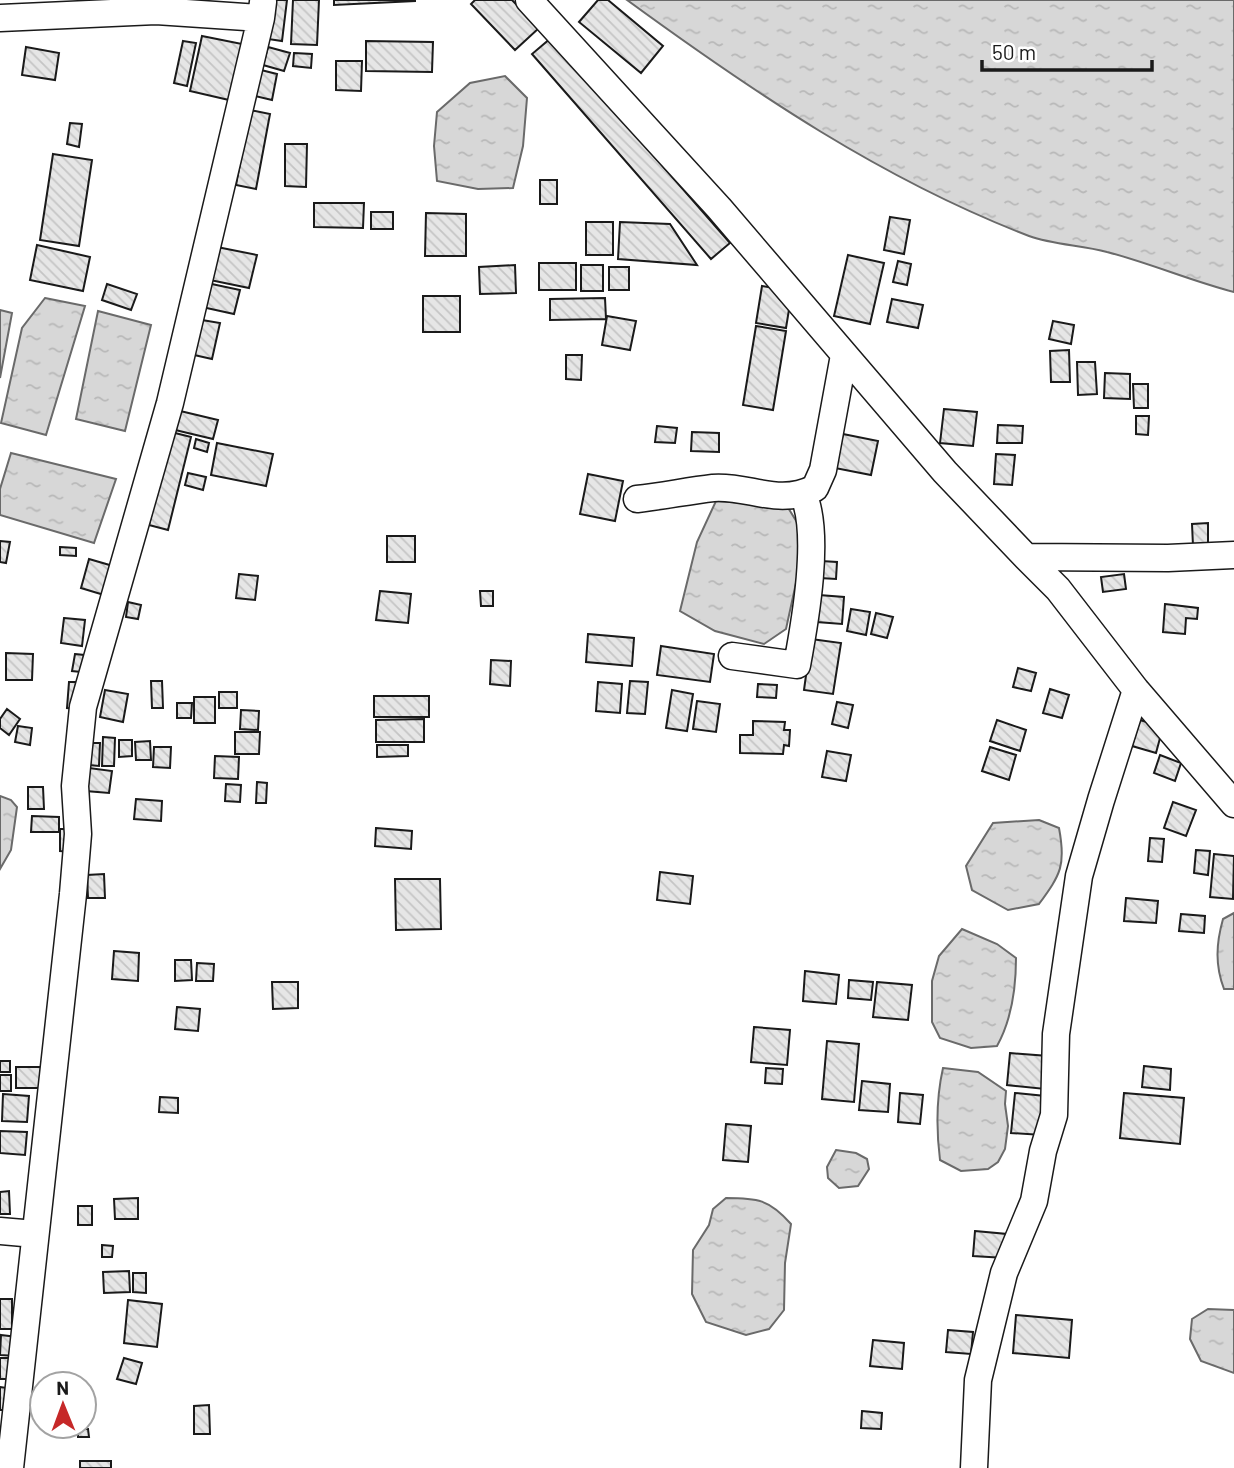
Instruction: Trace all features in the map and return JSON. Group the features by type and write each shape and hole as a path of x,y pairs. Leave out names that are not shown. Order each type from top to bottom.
{"street":[{"path":"529,0 719,208 945,472 1058,589 1136,690 1234,804"},
{"path":"0,18 262,9 170,403 83,706 75,786 78,834 73,894 10,1468"},
{"path":"637,499 715,488 778,496 803,494 816,488 822,470 844,355"},
{"path":"732,656 797,665 805,624 810,569 810,508 803,494"},
{"path":"1026,557 1168,558 1234,555"},
{"path":"974,1468 978,1380 1004,1273 1034,1201 1043,1151 1054,1115 1056,1034 1079,876 1136,690"},
{"path":"0,1231 35,1234"}],"water":[{"path":"627,0 1234,0 1234,292 1107,252 1029,236 975,214 820,132 722,68"},
{"path":"505,76 527,98 523,146 513,188 478,189 437,181 434,146 437,112 470,83"},
{"path":"45,298 85,306 46,435 1,423 22,328"},
{"path":"0,310 12,313 0,378"},
{"path":"98,311 151,325 125,431 76,419"},
{"path":"11,453 116,479 94,543 0,515 0,489"},
{"path":"716,501 787,506 806,537 786,629 764,644 715,631 680,611 697,542"},
{"path":"0,796 11,800 17,807 11,850 0,869"},
{"path":"1039,820 1059,828 1062,860 1057,877 1039,904 1008,910 972,890 966,866 993,823"},
{"path":"1234,913 1234,989 1224,989 1218,963 1219,937 1223,919"},
{"path":"962,929 997,944 1016,958 1012,1003 997,1046 971,1048 940,1038 932,1022 932,981 939,956"},
{"path":"943,1068 978,1072 1006,1091 1008,1126 1005,1149 998,1162 988,1169 961,1171 940,1160 937,1114"},
{"path":"836,1150 856,1153 867,1159 869,1169 858,1186 839,1188 828,1178 827,1167"},
{"path":"726,1198 762,1202 776,1209 791,1224 785,1263 784,1310 769,1329 746,1335 706,1322 692,1294 693,1250 709,1225 713,1209"},
{"path":"1208,1309 1234,1310 1234,1373 1201,1361 1190,1339 1192,1319"}],"building":[{"path":"273,0 287,0 282,41 268,39"},
{"path":"293,0 319,0 317,45 291,44"},
{"path":"334,0 415,0 415,1 334,5"},
{"path":"475,0 512,0 539,28 515,50 471,4"},
{"path":"598,0 608,0 663,46 641,73 579,22"},
{"path":"202,36 242,44 229,100 190,91"},
{"path":"551,38 730,243 711,259 532,54"},
{"path":"183,41 196,43 187,86 174,83"},
{"path":"366,41 433,42 432,72 366,71"},
{"path":"26,47 59,53 55,80 22,75"},
{"path":"268,47 290,53 284,71 263,65"},
{"path":"294,53 312,54 311,68 293,66"},
{"path":"336,61 362,61 361,91 336,90"},
{"path":"257,69 277,74 272,100 251,95"},
{"path":"250,110 270,114 256,189 236,185"},
{"path":"70,123 82,124 79,147 67,144"},
{"path":"285,144 307,144 306,187 285,186"},
{"path":"53,154 92,160 79,246 40,240"},
{"path":"540,180 557,180 557,204 540,204"},
{"path":"314,203 364,203 363,228 314,227"},
{"path":"371,212 393,212 393,229 371,229"},
{"path":"426,213 466,214 466,256 425,256"},
{"path":"890,217 910,220 904,254 884,250"},
{"path":"586,222 613,222 613,255 586,255"},
{"path":"620,222 670,224 697,265 618,259"},
{"path":"37,245 90,257 83,291 30,280"},
{"path":"217,247 257,255 249,288 210,280"},
{"path":"848,255 884,263 870,324 834,316"},
{"path":"898,261 911,264 907,285 893,282"},
{"path":"539,263 576,263 576,290 539,290"},
{"path":"515,265 516,293 480,294 479,267"},
{"path":"581,265 603,265 603,291 581,291"},
{"path":"609,267 629,267 629,290 609,290"},
{"path":"207,283 240,290 234,314 202,307"},
{"path":"107,284 137,294 131,310 102,300"},
{"path":"762,286 792,291 786,328 756,323"},
{"path":"423,296 460,296 460,332 423,332"},
{"path":"605,298 606,319 550,320 550,299"},
{"path":"892,299 923,305 918,328 887,322"},
{"path":"607,316 636,321 630,350 602,345"},
{"path":"202,320 220,323 212,359 194,355"},
{"path":"1053,321 1074,325 1071,344 1049,339"},
{"path":"756,326 786,331 773,410 743,405"},
{"path":"1069,350 1070,382 1051,382 1050,351"},
{"path":"566,355 582,355 581,380 566,379"},
{"path":"1077,362 1095,362 1097,394 1078,395"},
{"path":"1105,373 1130,374 1130,399 1104,398"},
{"path":"1133,384 1148,384 1148,408 1134,408"},
{"path":"944,409 977,412 973,446 940,443"},
{"path":"176,410 218,420 213,439 171,429"},
{"path":"1136,416 1149,416 1148,435 1136,434"},
{"path":"998,425 1023,426 1022,443 997,443"},
{"path":"657,426 677,428 675,443 655,442"},
{"path":"171,432 191,437 168,530 149,525"},
{"path":"692,432 719,433 719,452 691,451"},
{"path":"843,434 878,441 871,475 835,468"},
{"path":"196,439 209,443 207,452 194,448"},
{"path":"217,443 273,454 266,486 211,475"},
{"path":"996,454 1015,455 1012,485 994,484"},
{"path":"188,473 206,477 203,490 185,485"},
{"path":"588,474 623,481 615,521 580,514"},
{"path":"1208,523 1208,545 1193,546 1192,524"},
{"path":"387,536 415,536 415,562 387,562"},
{"path":"0,541 10,542 6,563 0,562"},
{"path":"60,547 76,548 76,556 60,555"},
{"path":"89,559 113,566 104,595 81,588"},
{"path":"821,561 837,562 836,579 820,578"},
{"path":"239,574 258,576 255,600 236,598"},
{"path":"1124,574 1126,589 1103,592 1101,577"},
{"path":"380,591 411,594 408,623 376,620"},
{"path":"480,591 493,591 493,606 481,606"},
{"path":"819,595 844,597 842,624 817,622"},
{"path":"128,602 141,605 138,619 126,617"},
{"path":"1165,604 1198,608 1197,619 1186,618 1185,634 1163,632"},
{"path":"851,609 870,612 866,635 847,631"},
{"path":"876,613 893,617 887,638 871,634"},
{"path":"64,618 85,620 82,646 61,643"},
{"path":"588,634 634,638 632,666 586,662"},
{"path":"811,639 841,643 833,694 804,690"},
{"path":"661,646 714,654 710,682 657,675"},
{"path":"6,653 33,654 32,680 6,680"},
{"path":"75,654 84,655 81,672 72,671"},
{"path":"491,660 511,661 510,686 490,684"},
{"path":"1018,668 1036,673 1031,691 1013,687"},
{"path":"151,681 162,681 163,708 152,708"},
{"path":"630,681 648,682 645,714 627,713"},
{"path":"69,682 81,682 78,709 67,708"},
{"path":"598,682 622,684 620,713 596,711"},
{"path":"758,684 777,685 776,698 757,697"},
{"path":"1050,689 1069,695 1062,718 1043,713"},
{"path":"105,690 128,694 123,722 100,717"},
{"path":"672,690 693,694 687,731 666,728"},
{"path":"219,692 237,692 237,708 219,708"},
{"path":"374,696 429,696 429,717 374,717"},
{"path":"194,697 215,697 215,723 194,723"},
{"path":"697,701 720,704 716,732 693,729"},
{"path":"837,702 853,705 848,728 832,724"},
{"path":"177,703 192,703 191,718 177,718"},
{"path":"7,709 20,719 9,735 0,728 0,719"},
{"path":"241,710 259,711 258,730 240,729"},
{"path":"424,719 424,742 376,742 376,720"},
{"path":"997,720 1026,730 1020,751 990,741"},
{"path":"1140,720 1163,727 1156,753 1132,746"},
{"path":"753,721 785,722 784,730 790,730 789,746 784,745 783,754 740,753 740,735 753,735"},
{"path":"18,726 32,728 30,745 15,742"},
{"path":"235,732 260,732 259,754 235,754"},
{"path":"103,737 115,738 114,766 102,766"},
{"path":"119,740 132,740 132,756 119,757"},
{"path":"150,741 151,760 136,760 135,742"},
{"path":"90,743 100,743 99,766 89,765"},
{"path":"377,745 408,745 408,756 377,757"},
{"path":"154,747 171,747 170,768 153,767"},
{"path":"990,747 1016,755 1009,780 982,771"},
{"path":"827,751 851,755 846,781 822,777"},
{"path":"1160,755 1181,763 1175,781 1154,773"},
{"path":"215,756 239,757 238,779 214,778"},
{"path":"89,768 112,771 109,793 86,791"},
{"path":"257,782 267,783 266,803 256,803"},
{"path":"226,784 241,785 240,802 225,801"},
{"path":"28,787 43,787 44,809 28,809"},
{"path":"136,799 162,801 161,821 134,819"},
{"path":"1173,802 1196,810 1186,836 1164,828"},
{"path":"32,816 59,817 59,832 31,832"},
{"path":"376,828 412,831 411,849 375,846"},
{"path":"60,829 71,829 71,852 60,851"},
{"path":"1150,838 1164,839 1162,862 1148,861"},
{"path":"1196,850 1210,851 1208,875 1194,873"},
{"path":"1214,854 1234,856 1233,899 1210,897"},
{"path":"660,872 693,876 690,904 657,900"},
{"path":"104,874 105,898 88,898 87,875"},
{"path":"395,879 440,879 441,929 396,930"},
{"path":"1126,898 1158,901 1156,923 1124,921"},
{"path":"1181,914 1205,916 1204,933 1179,931"},
{"path":"114,951 139,953 138,981 112,979"},
{"path":"175,960 191,960 192,980 175,981"},
{"path":"197,963 214,964 213,981 196,981"},
{"path":"805,971 839,975 836,1004 803,1001"},
{"path":"849,980 873,982 871,1000 848,998"},
{"path":"272,982 298,982 298,1008 273,1009"},
{"path":"877,982 912,985 908,1020 873,1017"},
{"path":"177,1007 200,1009 198,1031 175,1029"},
{"path":"754,1027 790,1030 787,1065 751,1062"},
{"path":"827,1041 859,1044 854,1102 822,1099"},
{"path":"1010,1053 1048,1056 1045,1089 1007,1085"},
{"path":"0,1061 10,1061 10,1072 0,1072"},
{"path":"1144,1066 1171,1069 1170,1090 1142,1087"},
{"path":"16,1067 45,1067 45,1088 16,1088"},
{"path":"766,1068 783,1069 782,1084 765,1083"},
{"path":"0,1075 11,1075 11,1091 0,1091"},
{"path":"862,1081 890,1084 888,1112 859,1110"},
{"path":"900,1093 923,1095 920,1124 898,1122"},
{"path":"1015,1093 1045,1096 1042,1135 1011,1133"},
{"path":"1124,1093 1184,1098 1180,1144 1120,1138"},
{"path":"3,1094 29,1096 27,1122 2,1121"},
{"path":"160,1097 178,1098 178,1113 159,1112"},
{"path":"726,1124 751,1126 748,1162 723,1160"},
{"path":"0,1131 27,1132 25,1155 0,1153"},
{"path":"9,1191 10,1214 0,1214 0,1192"},
{"path":"138,1198 138,1219 115,1219 114,1199"},
{"path":"78,1206 92,1206 92,1225 78,1225"},
{"path":"975,1231 1007,1234 1005,1258 973,1256"},
{"path":"102,1245 113,1246 112,1257 102,1257"},
{"path":"129,1271 130,1292 104,1293 103,1272"},
{"path":"133,1273 146,1273 146,1293 133,1292"},
{"path":"0,1299 12,1299 12,1329 0,1329"},
{"path":"128,1300 162,1304 157,1347 124,1343"},
{"path":"1016,1315 1072,1320 1069,1358 1013,1353"},
{"path":"948,1330 973,1332 971,1354 946,1352"},
{"path":"1,1335 17,1337 16,1356 0,1355"},
{"path":"873,1340 904,1343 902,1369 870,1366"},
{"path":"0,1358 9,1358 8,1379 0,1379"},
{"path":"124,1358 142,1363 136,1384 117,1379"},
{"path":"0,1387 7,1388 3,1410 0,1410"},
{"path":"209,1405 210,1434 194,1434 194,1406"},
{"path":"862,1411 882,1413 881,1429 861,1428"},
{"path":"80,1461 111,1461 111,1468 80,1468"}]}
